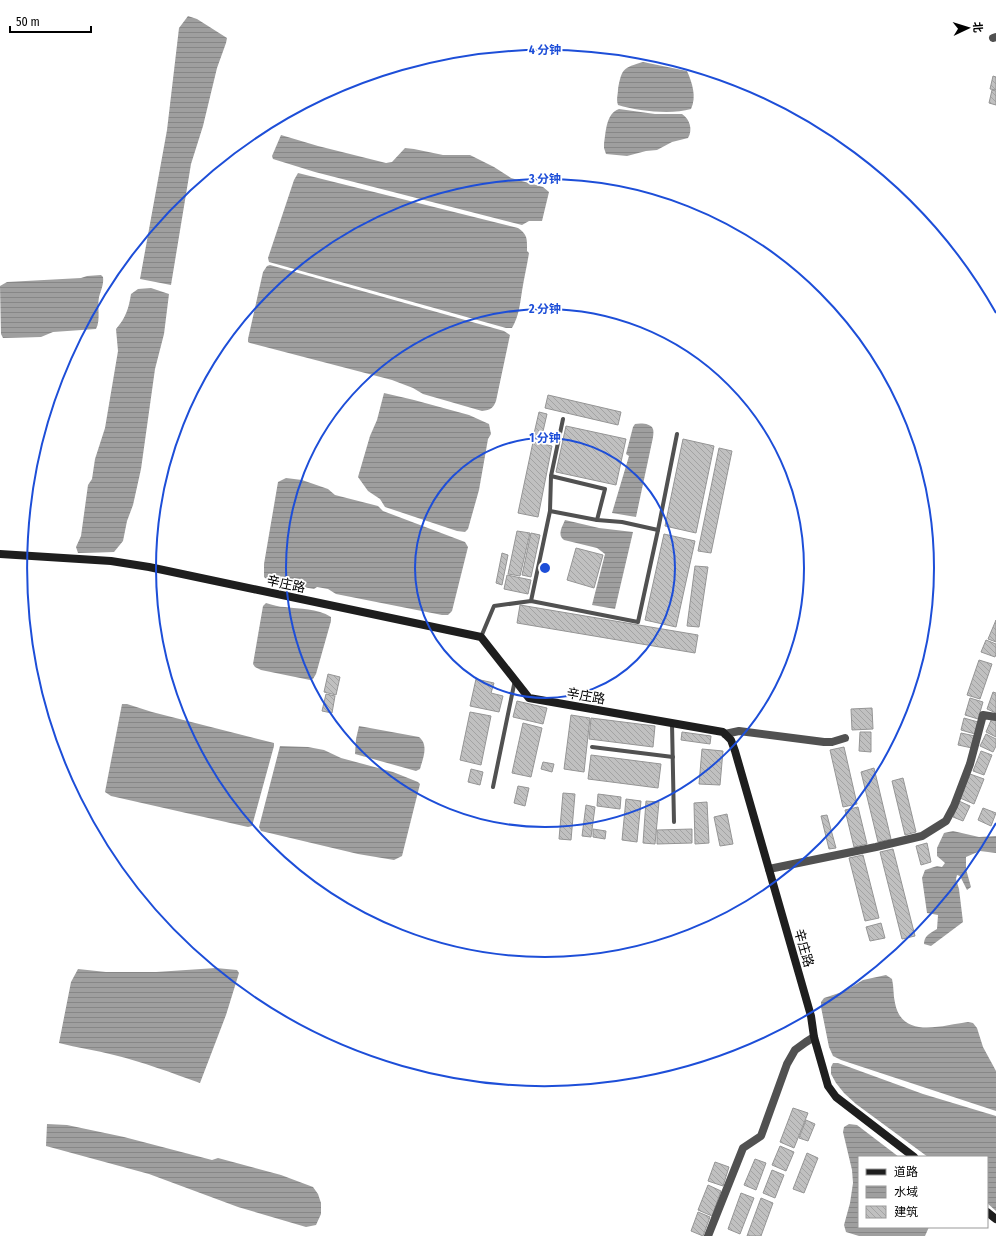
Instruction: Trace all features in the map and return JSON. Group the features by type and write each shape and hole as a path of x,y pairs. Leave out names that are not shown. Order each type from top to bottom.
{"street":[{"name":"辛庄路","path":"0,554 111,561 149,567 481,637 529,698 722,732 731,740 735,751 809,1009 814,1037 828,1086 836,1097 913,1156"},
{"path":"769,869 922,836 938,827 946,821 954,806 970,764 982,715 996,717"},
{"path":"725,734 739,731 824,742 832,742 845,738"},
{"path":"708,1236 743,1148 761,1136 787,1064 795,1050 814,1037"},
{"path":"988,1213 996,1219"}],"lane":[{"path":"531,601 550,511 551,476 563,419"},
{"path":"481,637 494,606 531,601 638,622 677,434"},
{"path":"551,476 604,489 597,520"},
{"path":"550,511 597,520 622,522 658,530"},
{"path":"493,787 515,680"},
{"path":"672,723 674,822"},
{"path":"592,747 673,757"}],"water":[{"path":"188,16 197,19 227,38 217,68 203,126 191,164 171,285 140,279 167,130 179,28"},
{"path":"643,62 687,71 694,95 691,109 674,112 654,112 618,105 618,89 622,73 627,68"},
{"path":"619,109 655,114 682,114 689,122 690,135 688,138 672,142 657,150 627,156 606,154 604,144 607,124 611,114"},
{"path":"281,135 386,163 392,162 405,148 443,155 470,155 494,167 511,178 543,187 549,192 542,221 529,221 522,225 315,172 273,159 272,156"},
{"path":"298,173 518,228 525,235 527,240 527,251 529,253 519,310 512,328 506,328 269,262 268,258 294,180"},
{"path":"270,265 504,331 510,335 494,405 490,409 482,411 423,394 413,388 392,380 248,342 263,272 267,266"},
{"path":"101,275 103,277 103,282 99,297 98,322 96,329 53,332 41,337 3,338 1,334 0,286 7,282 81,278"},
{"path":"151,288 169,294 164,334 155,369 141,469 133,505 127,521 123,541 114,552 78,553 76,547 81,536 88,485 92,479 95,459 105,428 118,351 116,329 126,312 131,294 138,289"},
{"path":"384,393 469,415 489,424 491,434 488,439 479,490 468,529 465,532 457,531 385,507 380,499 368,491 358,477 370,436 377,420"},
{"path":"635,424 648,425 653,429 636,517 612,513 629,456 626,454"},
{"path":"286,478 302,480 328,489 335,495 378,506 383,511 465,542 468,547 452,611 448,615 442,615 336,594 328,589 317,587 314,589 269,581 264,577 264,564 278,482"},
{"path":"565,520 599,528 633,532 615,609 592,605 605,554 597,548 564,540 560,533"},
{"path":"266,603 280,607 314,610 331,617 316,674 313,679 310,680 261,670 253,664 263,606"},
{"path":"122,704 127,704 152,712 274,743 252,826 248,827 111,796 105,792"},
{"path":"359,726 419,737 425,748 420,769 416,771 355,754"},
{"path":"280,746 308,747 324,750 341,758 393,772 418,782 420,784 402,856 394,860 358,854 261,831 259,827"},
{"path":"953,831 979,837 996,836 996,853 980,851 966,857 966,869 971,887 967,890 960,876 957,875 956,879 959,889 963,922 931,946 924,944 924,941 928,935 937,929 938,915 927,913 922,878 925,870 937,866 942,867 945,863 937,856 937,848 944,833"},
{"path":"216,968 237,970 239,973 226,1015 200,1083 125,1058 59,1043 71,982 78,969 106,972 156,972"},
{"path":"886,975 892,979 895,1003 899,1015 906,1022 925,1028 968,1022 973,1023 977,1028 983,1047 996,1071 996,1111 841,1060 833,1056 829,1047 821,1002 824,998 845,991 863,980"},
{"path":"833,1063 838,1063 923,1094 996,1116 996,1211 988,1204 988,1156 927,1156 856,1104 844,1093 831,1074 831,1067"},
{"path":"47,1124 67,1125 124,1137 212,1160 218,1158 281,1175 313,1187 318,1194 321,1203 321,1214 316,1225 306,1227 238,1207 149,1174 46,1146"},
{"path":"849,1124 857,1125 898,1156 858,1156 858,1228 929,1228 925,1236 859,1236 846,1232 844,1225 850,1203 853,1183 852,1170 843,1132 844,1127"}],"building":[{"path":"993,76 996,77 996,90 990,89"},
{"path":"992,90 996,91 996,105 989,103"},
{"path":"548,395 621,412 618,425 545,408"},
{"path":"539,412 547,414 541,440 533,438"},
{"path":"566,426 626,439 616,485 556,472"},
{"path":"683,439 714,446 696,533 665,526"},
{"path":"533,442 552,446 538,517 518,513"},
{"path":"719,448 732,451 711,553 698,551"},
{"path":"517,531 530,533 520,576 508,574"},
{"path":"531,533 540,535 531,577 522,575"},
{"path":"664,534 695,541 676,627 645,620"},
{"path":"576,548 603,555 594,588 567,580"},
{"path":"502,553 508,555 502,585 496,583"},
{"path":"695,566 708,567 699,627 687,626"},
{"path":"507,575 531,580 528,594 504,589"},
{"path":"520,605 698,635 695,653 517,623"},
{"path":"996,620 996,642 988,639"},
{"path":"986,640 996,644 995,657 981,652"},
{"path":"979,660 992,664 980,699 967,695"},
{"path":"328,674 340,677 336,695 324,692"},
{"path":"476,679 494,683 491,693 503,696 499,712 470,706"},
{"path":"993,692 996,693 996,713 987,709"},
{"path":"326,694 335,696 332,713 322,711"},
{"path":"970,698 983,702 978,719 965,715"},
{"path":"517,701 547,708 543,724 513,717"},
{"path":"872,708 873,729 852,730 851,709"},
{"path":"470,712 491,716 481,765 460,760"},
{"path":"571,715 590,718 584,772 564,769"},
{"path":"591,718 655,726 653,747 589,739"},
{"path":"964,718 978,722 975,734 961,730"},
{"path":"992,718 996,720 996,737 986,732"},
{"path":"523,723 542,728 531,777 512,773"},
{"path":"682,732 711,736 710,744 681,740"},
{"path":"860,732 871,732 871,752 859,751"},
{"path":"961,733 975,736 972,748 958,745"},
{"path":"986,734 996,739 996,746 993,752 980,746"},
{"path":"844,747 857,804 843,807 830,750"},
{"path":"702,749 723,751 720,785 699,784"},
{"path":"981,751 992,755 984,775 973,771"},
{"path":"591,755 661,764 658,788 588,779"},
{"path":"543,762 554,764 552,772 541,769"},
{"path":"874,768 891,839 878,842 861,772"},
{"path":"471,769 483,772 480,785 468,782"},
{"path":"970,774 984,779 974,804 960,798"},
{"path":"903,778 916,832 905,835 892,781"},
{"path":"518,786 529,788 525,806 514,803"},
{"path":"563,793 575,794 571,840 559,839"},
{"path":"598,794 621,797 620,809 597,806"},
{"path":"626,799 641,801 637,842 622,840"},
{"path":"646,801 659,802 655,844 643,843"},
{"path":"959,801 970,806 963,821 953,817"},
{"path":"707,802 709,843 695,844 694,803"},
{"path":"586,805 595,807 591,837 582,836"},
{"path":"858,807 867,844 854,847 845,810"},
{"path":"983,808 996,813 991,826 978,820"},
{"path":"727,814 733,844 720,846 714,817"},
{"path":"827,815 836,848 829,849 821,816"},
{"path":"593,829 606,831 605,839 593,837"},
{"path":"692,829 692,843 657,844 657,830"},
{"path":"927,843 931,862 921,865 916,846"},
{"path":"893,849 915,936 902,939 880,852"},
{"path":"863,855 879,918 865,921 849,858"},
{"path":"881,923 885,938 870,941 866,927"},
{"path":"793,1108 808,1113 794,1148 780,1142"},
{"path":"806,1120 815,1124 808,1141 799,1138"},
{"path":"780,1146 794,1152 786,1171 772,1165"},
{"path":"807,1153 818,1158 804,1193 793,1189"},
{"path":"755,1159 766,1163 756,1190 744,1185"},
{"path":"715,1162 729,1167 723,1186 708,1181"},
{"path":"772,1170 784,1175 775,1198 763,1193"},
{"path":"708,1185 721,1191 712,1216 698,1210"},
{"path":"741,1193 754,1198 740,1234 728,1229"},
{"path":"761,1198 773,1203 761,1236 747,1236"},
{"path":"698,1212 710,1217 703,1236 691,1231"}]}
